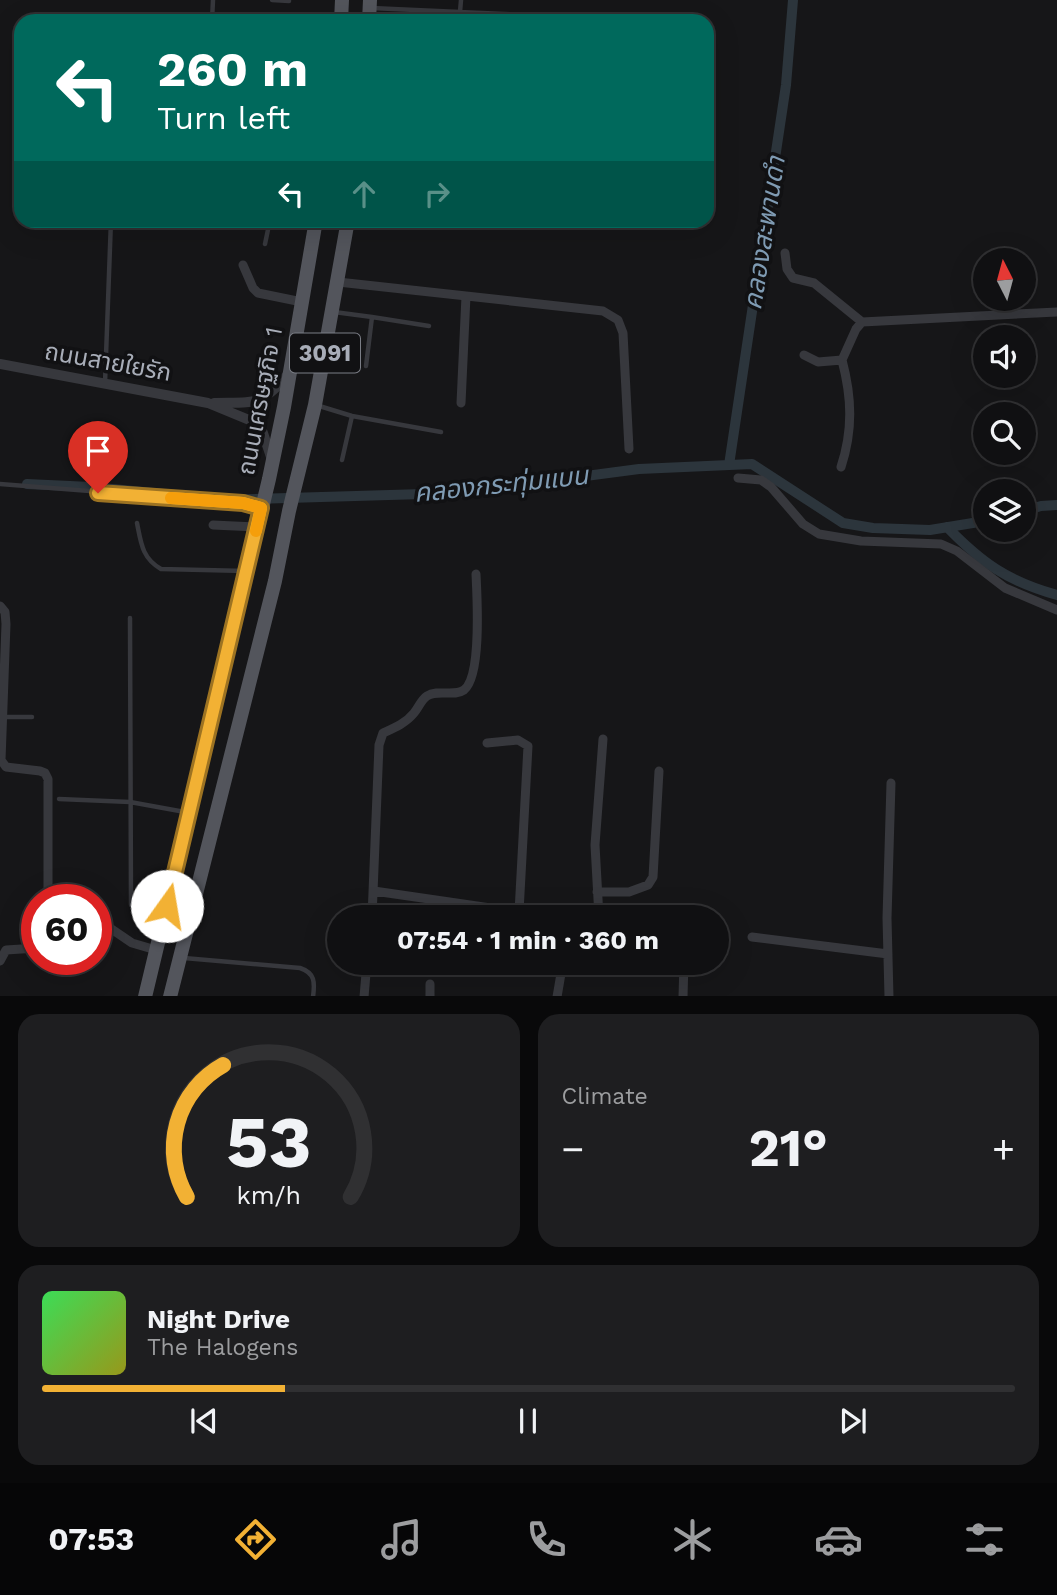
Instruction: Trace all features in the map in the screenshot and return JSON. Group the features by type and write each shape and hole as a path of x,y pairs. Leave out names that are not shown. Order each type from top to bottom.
{"main road":[{"name":"ถนนเศรษฐกิจ 1","path":"145,996 269,479 315,228"},
{"name":"ถนนเศรษฐกิจ 1","path":"170,996 275,581 289,511 316,405 347,228"}],"street":[{"path":"785,253 787,269 793,278 814,283 862,322 1057,312"},
{"path":"243,265 258,293 302,302"},
{"path":"338,282 603,311 618,320 623,333 629,449"},
{"path":"461,403 466,296"},
{"path":"841,467 849,443 851,424 849,384 842,360 862,322"},
{"path":"804,355 818,362 842,360"},
{"name":"ถนนสายใยรัก","path":"0,364 208,403 250,403 264,398 275,391 290,373"},
{"name":"ถนนสายใยรัก","path":"208,403 254,422 263,433 272,460"},
{"path":"738,478 761,480 771,487 803,524 819,534 861,541 941,544 957,551 1005,589 1057,610"},
{"path":"213,525 257,527"},
{"path":"373,905 379,744 383,733 404,723 428,696 436,692 465,689 473,674 477,618 476,574"},
{"path":"0,606 5,612 6,624 0,753 2,764 40,771 45,773 48,779 48,884"},
{"path":"598,905 595,845 603,739"},
{"path":"487,743 517,740 528,746 519,905"},
{"path":"597,892 629,892 648,885 653,877 659,771"},
{"path":"889,996 891,783"},
{"path":"374,891 471,905"},
{"path":"112,929 132,943 156,950"},
{"path":"752,937 888,954"},
{"path":"0,961 6,950 21,949"},
{"path":"364,996 366,975"},
{"path":"557,996 561,975"},
{"path":"683,996 684,975"},
{"path":"430,984 430,996"}],"lane":[{"path":"272,0 289,1"},
{"path":"460,12 461,0"},
{"path":"370,10 505,14"},
{"path":"105,383 111,228"},
{"path":"265,244 268,228"},
{"path":"333,312 429,326"},
{"path":"366,366 372,317"},
{"path":"316,405 352,416 441,432"},
{"path":"342,460 352,416"},
{"path":"0,484 262,506"},
{"path":"137,523 142,550 150,563 161,569 247,571"},
{"path":"130,618 131,905"},
{"path":"2,717 32,717"},
{"path":"59,799 130,802 190,813"},
{"path":"179,958 300,968 309,971 313,976 313,996"}],"waterway":[{"name":"คลองสะพานดำ","path":"729,465 786,85 793,0"},
{"name":"คลองกระทุ่มแบน","path":"219,500 457,493 639,469 752,464 843,523 873,528 930,530 973,523"},
{"name":"คลองกระทุ่มแบน","path":"27,484 196,497"},
{"name":"คลองกระทุ่มแบน","path":"1036,507 1057,505"},
{"path":"947,527 996,569 1024,584 1057,595"}],"slow traffic":[{"path":"171,498 243,503 261,508 256,531"}],"route":[{"path":"98,493 243,503 261,508 167,906"}]}
